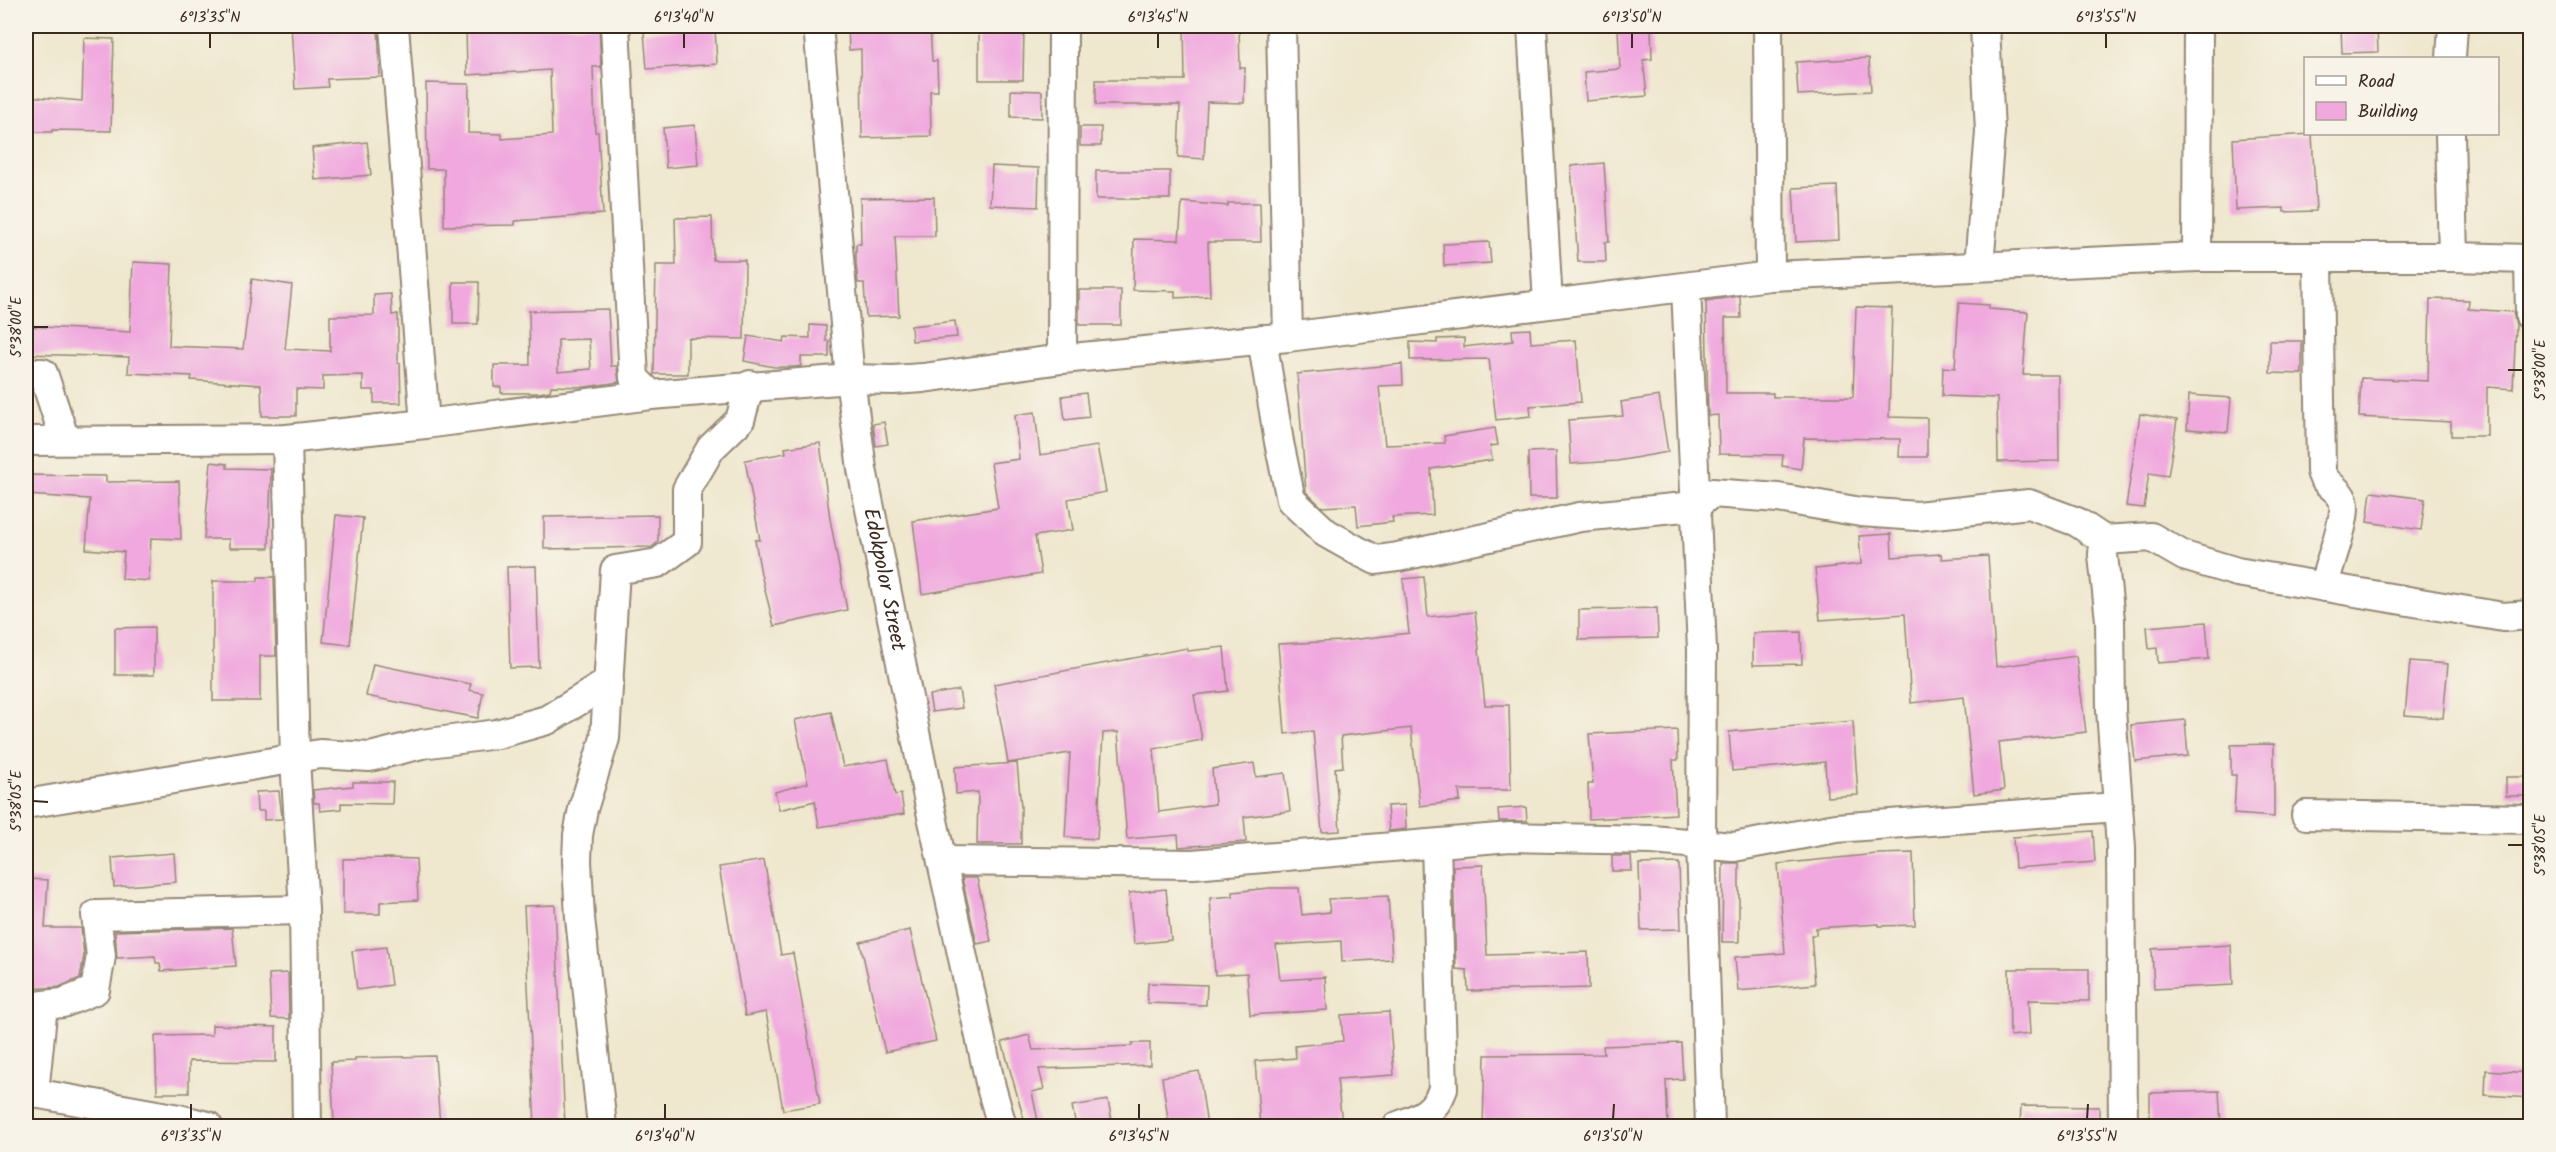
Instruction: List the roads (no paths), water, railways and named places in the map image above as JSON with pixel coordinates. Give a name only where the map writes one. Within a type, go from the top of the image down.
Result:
[{"type":"street","points":[[394,26],[424,424]]},
{"type":"street","points":[[615,26],[634,378],[651,395]]},
{"type":"street","name":"Edokpolor Street","points":[[818,26],[850,379],[862,469],[942,861],[1002,1126]]},
{"type":"street","points":[[1062,359],[1063,26]]},
{"type":"street","points":[[1281,26],[1275,338],[1279,442],[1291,500],[1326,533],[1376,560],[1580,517],[1695,506],[1712,494],[1778,498],[1861,512],[1917,516],[2029,504],[2077,522],[2104,540],[2151,537],[2184,556],[2237,572],[2503,616],[2530,615]]},
{"type":"street","points":[[1532,26],[1548,304]]},
{"type":"street","points":[[1768,26],[1770,276]]},
{"type":"street","points":[[1979,266],[1990,132],[1985,26]]},
{"type":"street","points":[[2197,257],[2198,26]]},
{"type":"street","points":[[2451,57],[2452,26]]},
{"type":"street","points":[[2450,135],[2453,257]]},
{"type":"street","points":[[26,441],[287,439],[750,385],[850,379],[893,380],[1062,359],[1275,338],[1770,276],[2197,257],[2530,259],[2530,316]]},
{"type":"street","points":[[2318,258],[2321,471],[2326,483],[2341,496],[2344,507],[2342,524],[2327,566],[2324,588]]},
{"type":"street","points":[[1686,287],[1701,650],[1701,843],[1710,1126]]},
{"type":"street","points":[[26,373],[43,373],[65,440]]},
{"type":"street","points":[[602,1126],[580,918],[577,861],[578,835],[583,809],[606,738],[615,570],[658,562],[687,542],[687,489],[711,448],[740,420],[750,385]]},
{"type":"street","points":[[287,439],[296,759],[304,910],[307,1126]]},
{"type":"street","points":[[2104,540],[2103,555],[2110,620],[2111,710],[2121,847],[2123,1126]]},
{"type":"street","points":[[26,804],[320,754],[370,757],[422,744],[497,734],[548,720],[609,682]]},
{"type":"street","points":[[942,861],[1193,864],[1510,837],[1701,843],[1734,847],[1836,828],[2117,807]]},
{"type":"street","points":[[2306,815],[2530,819]]},
{"type":"street","points":[[1398,1126],[1425,1116],[1439,1101],[1443,1089],[1436,844]]},
{"type":"street","points":[[208,1126],[30,1093],[43,1005],[63,1003],[95,990],[101,956],[96,915],[304,910]]}]
